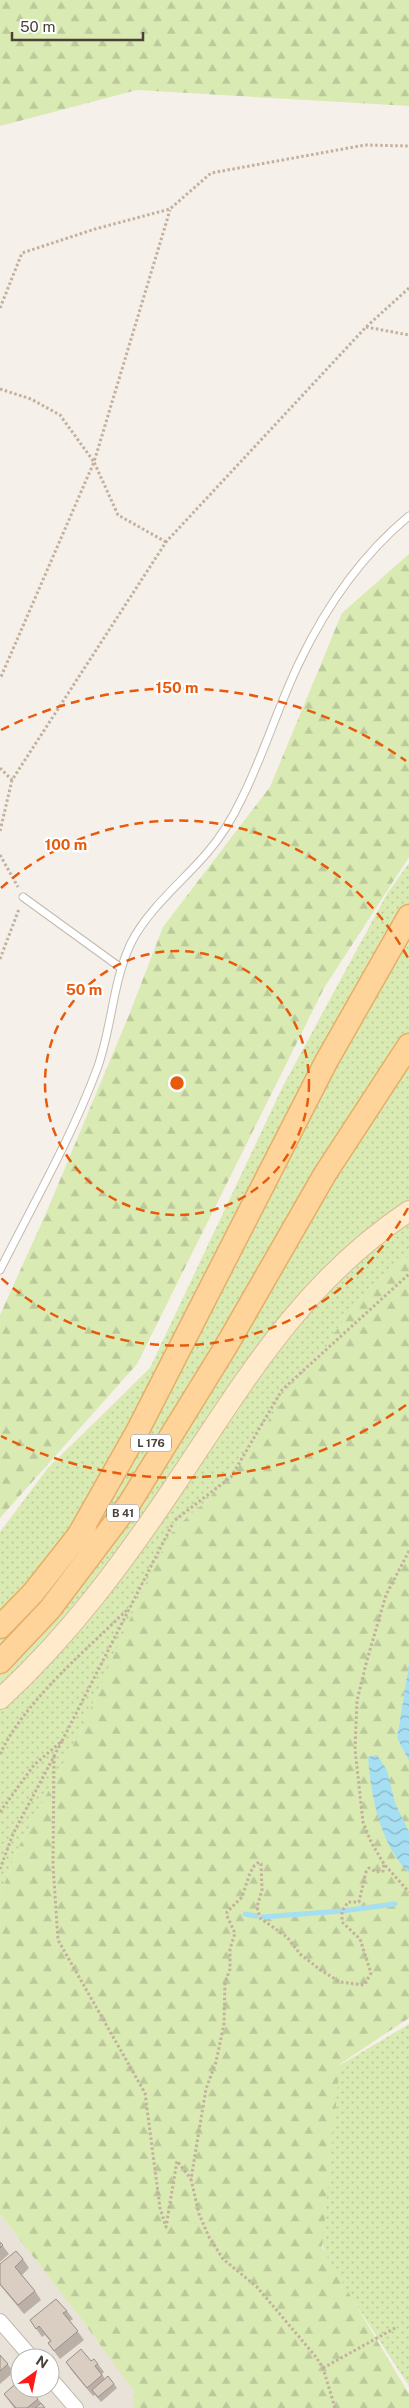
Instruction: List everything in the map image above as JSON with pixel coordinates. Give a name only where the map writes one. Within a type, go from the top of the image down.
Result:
[{"type":"main road","points":[[77,1538],[138,1432],[326,1062],[409,916]]},
{"type":"main road","name":"B 41","points":[[0,1662],[50,1609],[129,1504],[225,1348],[325,1174],[409,1045]]},
{"type":"main road","points":[[1,1700],[62,1636],[116,1570],[173,1488],[244,1379],[302,1304],[344,1261],[409,1211]]},
{"type":"main road","name":"L 176","points":[[0,1627],[33,1593],[225,1348]]},
{"type":"street","points":[[0,2321],[23,2348]]},
{"type":"street","points":[[60,2390],[76,2408]]},
{"type":"lane","points":[[0,1270],[98,1067],[121,968],[132,942],[143,925],[208,851],[226,826],[242,798],[262,754],[300,661],[346,582],[369,554],[409,516]]},
{"type":"lane","points":[[23,897],[121,968]]},
{"type":"path","points":[[0,308],[22,253],[95,228],[170,209],[211,174],[365,145],[409,146]]},
{"type":"path","points":[[0,678],[94,462],[170,209]]},
{"type":"path","points":[[0,831],[12,780],[166,542],[366,326],[409,288]]},
{"type":"path","points":[[366,326],[409,334]]},
{"type":"path","points":[[0,389],[30,399],[60,415],[94,462],[118,515],[166,542]]},
{"type":"path","points":[[0,768],[12,780]]},
{"type":"path","points":[[0,855],[23,897],[0,960]]},
{"type":"path","points":[[0,1868],[13,1834],[174,1521],[231,1477],[282,1390],[409,1274]]},
{"type":"path","points":[[409,1551],[386,1595],[357,1701],[356,1774],[364,1822],[371,1842],[384,1864],[409,1892]]},
{"type":"path","points":[[0,1754],[10,1732],[63,1672],[129,1608]]},
{"type":"path","points":[[0,1812],[34,1765],[62,1741]]},
{"type":"path","points":[[54,1756],[53,1865],[58,1940],[145,2093],[160,2208],[166,2227],[177,2162],[191,2179]]},
{"type":"path","points":[[335,2408],[322,2368],[316,2358],[257,2287],[223,2259],[209,2237],[198,2214],[191,2179],[206,2089],[216,2062],[224,2024],[224,1983],[230,1968],[230,1949],[235,1933],[227,1912],[242,1897],[254,1866],[260,1862],[261,1864],[262,1890],[257,1913],[264,1922],[286,1937],[300,1954],[340,1982],[364,1984],[371,1973],[360,1939],[342,1922],[342,1911],[348,1902],[359,1902],[366,1872],[369,1868],[376,1872],[383,1871],[384,1864]]},
{"type":"path","points":[[322,2368],[395,2328]]},
{"type":"shaded area","points":[[0,2214],[135,2391],[133,2408],[0,2408]]},
{"type":"green space","points":[[0,0],[409,0],[409,106],[137,90],[0,126]]},
{"type":"green space","points":[[409,554],[409,857],[324,988],[137,1364],[0,1518],[0,1315],[47,1211],[129,1015],[163,927],[270,787],[342,613]]},
{"type":"green space","points":[[409,863],[409,1256],[366,1291],[208,1500],[178,1525],[146,1584],[80,1732],[16,1852],[0,1896],[0,1532],[48,1468],[150,1368],[282,1088],[387,894]]},
{"type":"green space","points":[[409,1256],[409,1664],[397,1738],[409,1761],[409,2018],[340,2064],[322,2248],[409,2394],[409,2408],[133,2408],[134,2391],[0,2214],[0,1896],[16,1852],[80,1732],[146,1583],[178,1525],[208,1500],[366,1291]]},
{"type":"green space","points":[[409,2024],[409,2386],[325,2257],[309,2168],[325,2074]]},
{"type":"water","points":[[409,1664],[409,1761],[397,1738]]},
{"type":"water","points":[[377,1755],[387,1770],[395,1803],[409,1832],[409,1873],[391,1848],[379,1819],[368,1757]]},
{"type":"building","points":[[16,2251],[23,2259],[15,2267],[35,2291],[18,2305],[0,2284],[0,2264]]},
{"type":"building","points":[[56,2299],[67,2311],[63,2313],[78,2331],[58,2348],[52,2348],[48,2343],[51,2341],[39,2326],[36,2329],[30,2320]]},
{"type":"building","points":[[81,2349],[91,2361],[94,2359],[98,2364],[95,2366],[102,2375],[87,2388],[66,2362]]},
{"type":"building","points":[[0,2355],[8,2364],[0,2371]]},
{"type":"building","points":[[108,2376],[114,2384],[98,2397],[92,2390]]},
{"type":"building","points":[[10,2389],[10,2398],[38,2399],[27,2408],[16,2408],[4,2394]]},
{"type":"building","points":[[41,2403],[45,2408],[35,2408]]},
{"type":"waterway","points":[[263,1917],[342,1911],[395,1904]]},
{"type":"waterway","points":[[245,1914],[256,1916]]}]
